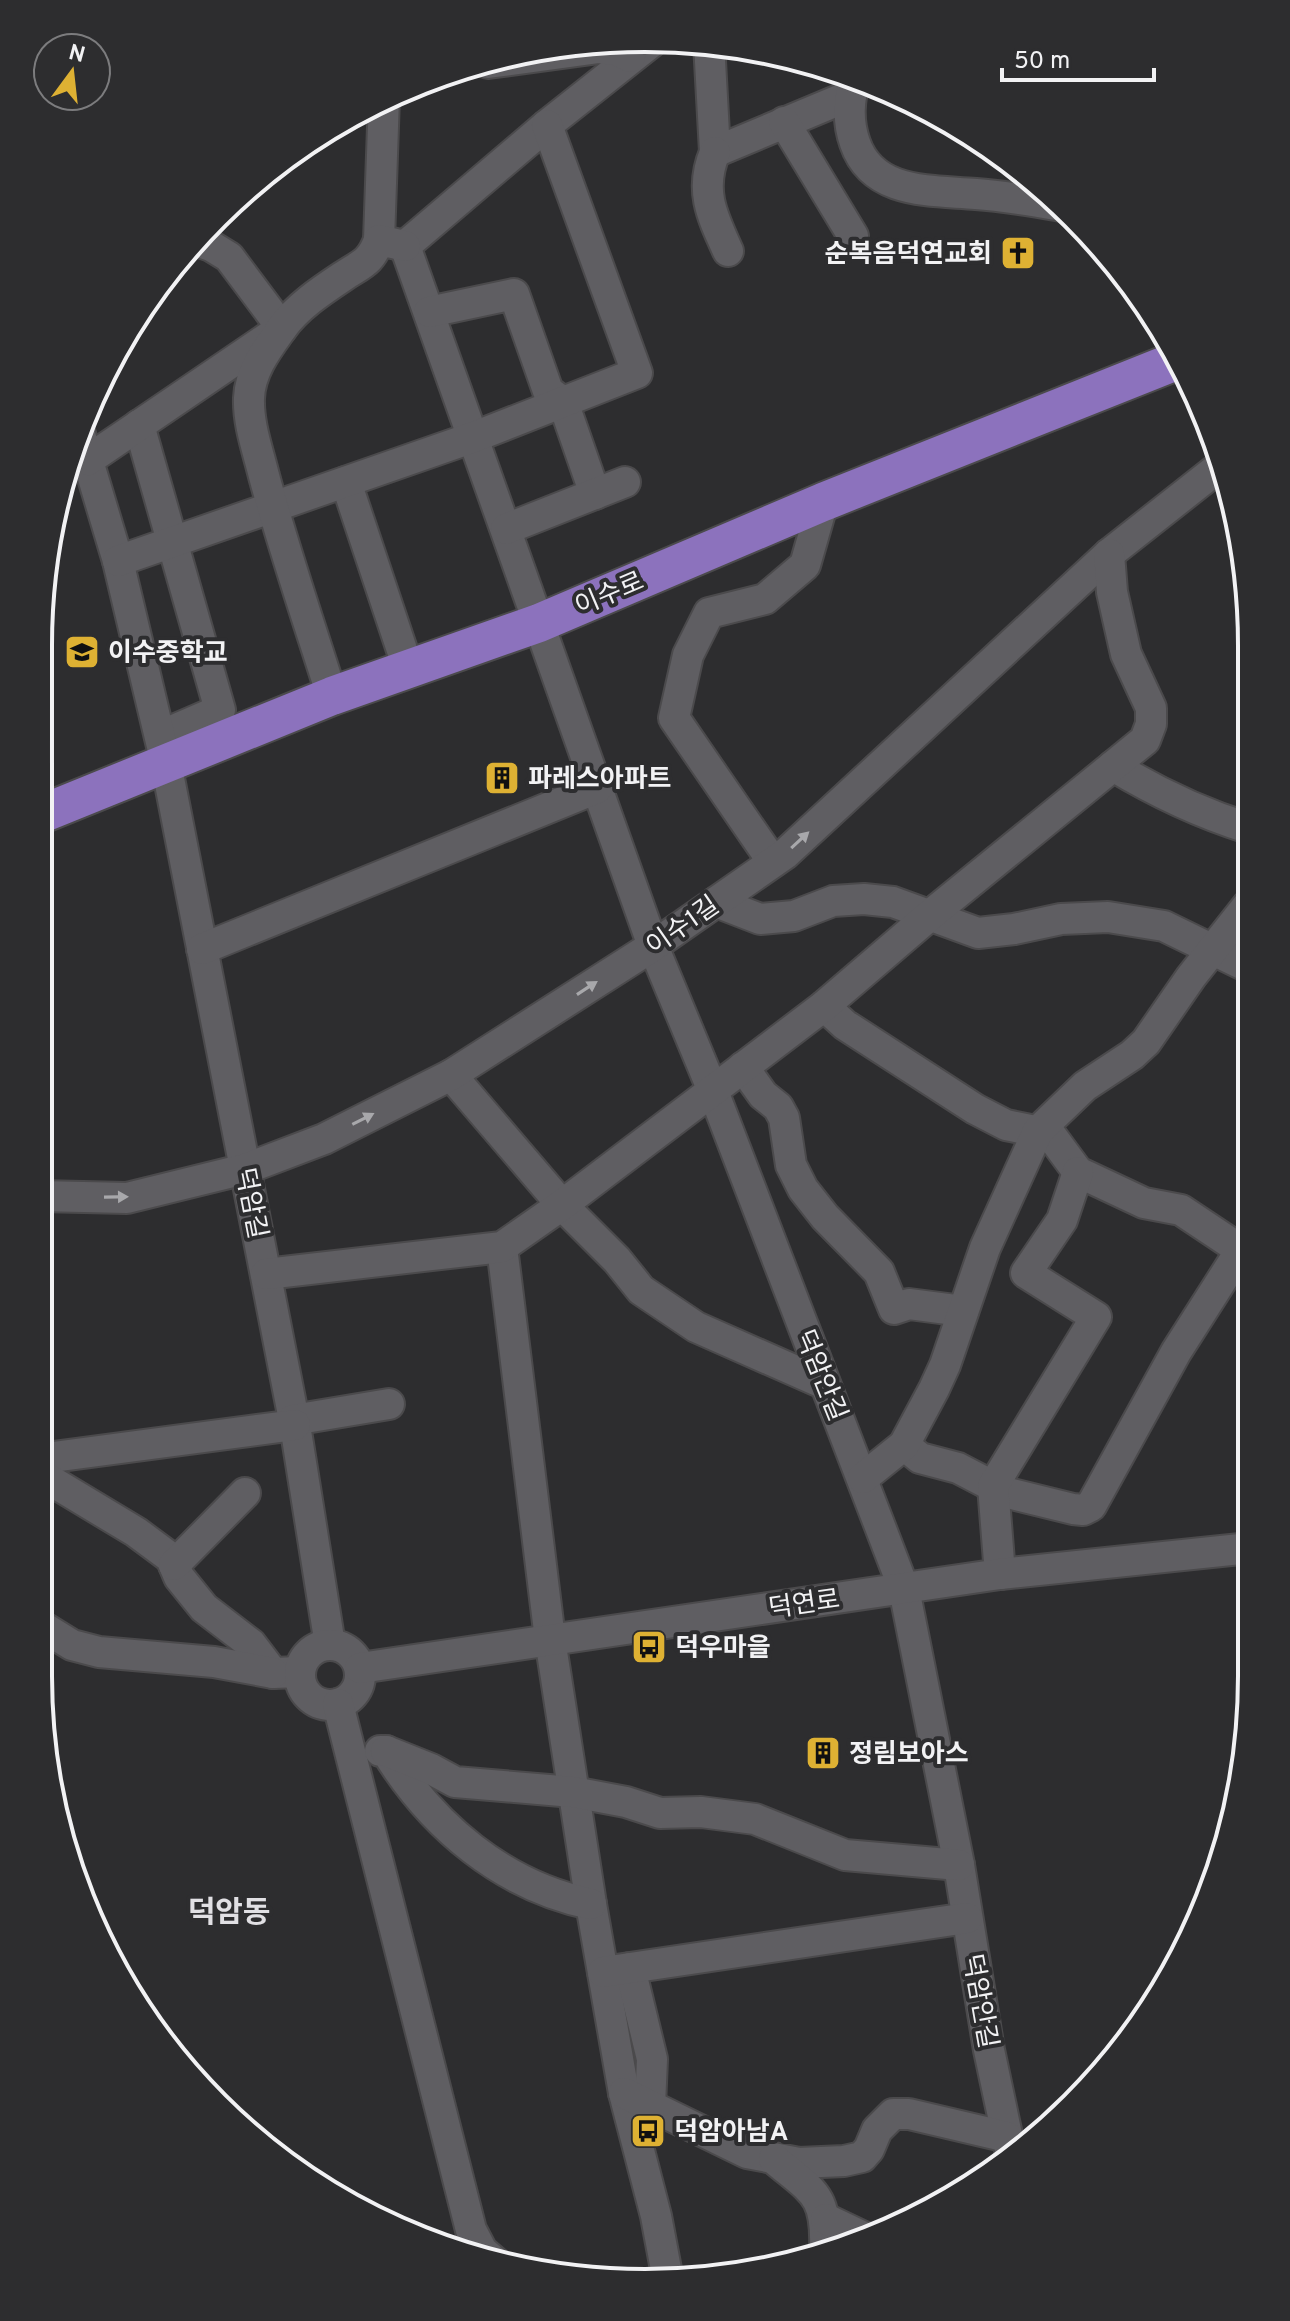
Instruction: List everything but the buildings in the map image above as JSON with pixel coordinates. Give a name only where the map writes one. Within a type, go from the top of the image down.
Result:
[{"type":"main road","name":"이수로","points":[[52,808],[163,749],[332,696],[539,623],[823,502],[1167,365]]},
{"type":"street","points":[[332,696],[273,509],[252,428],[249,399],[251,380],[258,365],[291,316],[343,276],[365,264],[638,52]]},
{"type":"street","points":[[710,56],[715,152],[706,172],[711,216],[728,251]]},
{"type":"street","points":[[715,152],[784,122],[849,88]]},
{"type":"street","points":[[853,89],[848,121],[859,155],[868,169],[882,179],[919,189],[1040,203]]},
{"type":"street","points":[[385,112],[392,243]]},
{"type":"street","points":[[784,122],[853,236]]},
{"type":"street","points":[[118,561],[474,437],[637,373],[547,125]]},
{"type":"street","name":"덕암안길","points":[[392,243],[429,312],[653,946],[713,1091],[904,1589],[959,1865],[1009,2144]]},
{"type":"street","points":[[208,245],[229,257],[282,328]]},
{"type":"street","points":[[429,312],[514,294],[548,391],[563,402],[595,494]]},
{"type":"street","points":[[86,445],[139,425],[282,328]]},
{"type":"street","points":[[139,425],[220,710],[163,749]]},
{"type":"street","name":"덕암길","points":[[82,457],[118,561],[163,749],[294,1423],[330,1645]]},
{"type":"street","name":"이수1길","points":[[52,1196],[127,1198],[245,1169],[324,1139],[451,1075],[653,946],[785,854],[1109,554],[1212,472]]},
{"type":"street","points":[[346,482],[408,668]]},
{"type":"street","points":[[506,529],[625,482]]},
{"type":"street","points":[[773,862],[674,718],[688,655],[709,613],[765,599],[805,565],[823,502]]},
{"type":"street","points":[[266,1274],[502,1247],[824,1006],[1145,740],[1151,724],[1151,708],[1126,654],[1112,592],[1109,554]]},
{"type":"street","points":[[1113,766],[1154,790],[1214,818],[1238,825]]},
{"type":"street","points":[[202,949],[597,788]]},
{"type":"street","points":[[716,902],[760,919],[794,916],[833,901],[864,899],[893,902],[978,933],[1061,919],[1108,917],[1164,926],[1238,962]]},
{"type":"street","points":[[863,1478],[904,1445],[945,1365],[985,1248],[1038,1131],[1085,1086],[1146,1042],[1191,977],[1238,918]]},
{"type":"street","points":[[824,1006],[845,1025],[975,1109],[1006,1125],[1050,1134],[1078,1172],[1144,1203],[1181,1210],[1238,1248]]},
{"type":"street","points":[[743,1067],[784,1118],[791,1165],[803,1189],[825,1217],[879,1272],[894,1309],[909,1304],[963,1311]]},
{"type":"street","points":[[451,1075],[562,1205],[617,1260],[641,1290],[696,1327],[825,1384]]},
{"type":"street","points":[[1000,1574],[993,1486],[1096,1317],[1026,1273],[1062,1220],[1078,1172]]},
{"type":"street","points":[[502,1247],[550,1639],[591,1904],[652,2059],[637,2100],[666,2268]]},
{"type":"street","points":[[904,1445],[920,1458],[958,1468],[1004,1492],[1073,1509],[1083,1510],[1091,1506],[1176,1352],[1238,1255]]},
{"type":"street","points":[[52,1457],[294,1423],[389,1404]]},
{"type":"street","points":[[52,1481],[136,1532],[171,1558],[179,1577],[204,1608],[287,1672],[307,1695],[323,1705],[338,1704],[351,1697],[357,1689],[360,1668],[349,1651],[330,1645],[312,1651],[287,1672],[99,1652],[72,1645],[52,1633]]},
{"type":"street","points":[[174,1565],[245,1493]]},
{"type":"street","name":"덕연로","points":[[360,1668],[1000,1574],[1238,1549]]},
{"type":"street","points":[[338,1704],[471,2230],[479,2245]]},
{"type":"street","points":[[348,1749],[386,1751],[455,1782],[573,1792],[626,1802],[660,1813],[701,1812],[755,1819],[845,1855],[959,1865]]},
{"type":"street","points":[[386,1751],[410,1789],[435,1818],[478,1855],[568,1900],[591,1904]]},
{"type":"street","points":[[617,1970],[967,1918]]},
{"type":"street","points":[[637,2100],[747,2153],[799,2163],[862,2157],[877,2130],[893,2114],[909,2114],[1007,2145]]},
{"type":"street","points":[[772,2158],[819,2199],[826,2234]]},
{"type":"place","name":"순복음덕연교회","points":[[1018,253]]},
{"type":"place","name":"이수중학교","points":[[82,652]]},
{"type":"place","name":"파레스아파트","points":[[502,778]]},
{"type":"place","name":"덕우마을","points":[[649,1647]]},
{"type":"place","name":"정림보아스","points":[[823,1753]]},
{"type":"place","name":"덕암아남A","points":[[648,2131]]},
{"type":"district","name":"덕암동","points":[[229,1912]]}]
